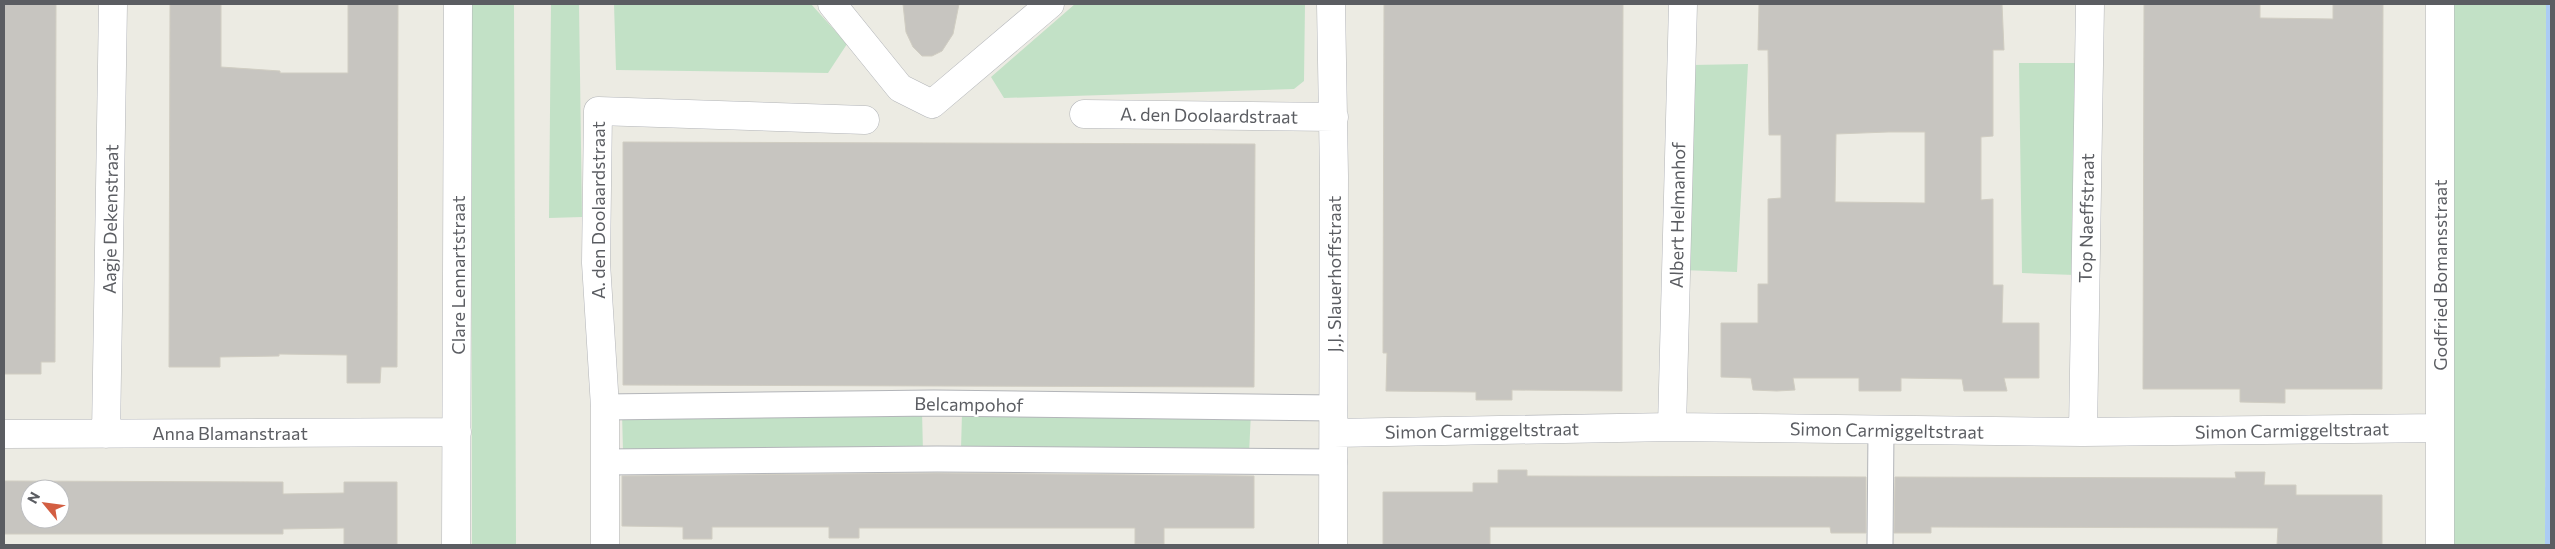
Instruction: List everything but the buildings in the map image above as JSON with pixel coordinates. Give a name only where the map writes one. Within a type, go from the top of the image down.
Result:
[{"type":"street","name":"Aagje Dekenstraat","points":[[106,434],[113,4]]},
{"type":"street","name":"Clare Lennartstraat","points":[[456,545],[458,4]]},
{"type":"street","points":[[832,4],[900,88],[932,104],[1050,4]]},
{"type":"street","name":"J.J. Slauerhoffstraat","points":[[1331,4],[1334,117],[1334,545]]},
{"type":"street","name":"Albert Helmanhof","points":[[1672,426],[1683,4]]},
{"type":"street","name":"Top Naeffstraat","points":[[2082,432],[2090,4]]},
{"type":"street","name":"Godfried Bomansstraat","points":[[2440,4],[2440,545]]},
{"type":"street","name":"A. den Doolaardstraat","points":[[605,545],[605,407],[596,263],[598,111],[865,120]]},
{"type":"street","name":"A. den Doolaardstraat","points":[[1084,114],[1334,117]]},
{"type":"street","name":"Belcampohof","points":[[605,407],[934,403],[1334,420]]},
{"type":"street","name":"Simon Carmiggeltstraat","points":[[1334,420],[2082,432],[2440,428]]},
{"type":"street","points":[[1880,545],[1881,430]]},
{"type":"street","name":"Anna Blamanstraat","points":[[4,434],[457,432]]},
{"type":"street","points":[[605,462],[937,459],[1334,462]]},
{"type":"green space","points":[[471,4],[514,4],[516,545],[472,545]]},
{"type":"green space","points":[[551,4],[579,4],[582,217],[549,218]]},
{"type":"green space","points":[[614,4],[811,4],[847,44],[828,73],[616,70]]},
{"type":"green space","points":[[1075,4],[1305,4],[1304,81],[1294,89],[1004,98],[991,77]]},
{"type":"green space","points":[[2453,4],[2546,4],[2545,545],[2454,545]]},
{"type":"green space","points":[[2019,63],[2078,63],[2075,275],[2022,273]]},
{"type":"green space","points":[[1748,64],[1737,272],[1682,270],[1692,65]]},
{"type":"green space","points":[[922,410],[923,453],[623,452],[622,412]]},
{"type":"green space","points":[[1251,412],[1249,454],[961,449],[962,413]]},
{"type":"water","points":[[2546,4],[2551,4],[2551,545],[2545,545]]}]
